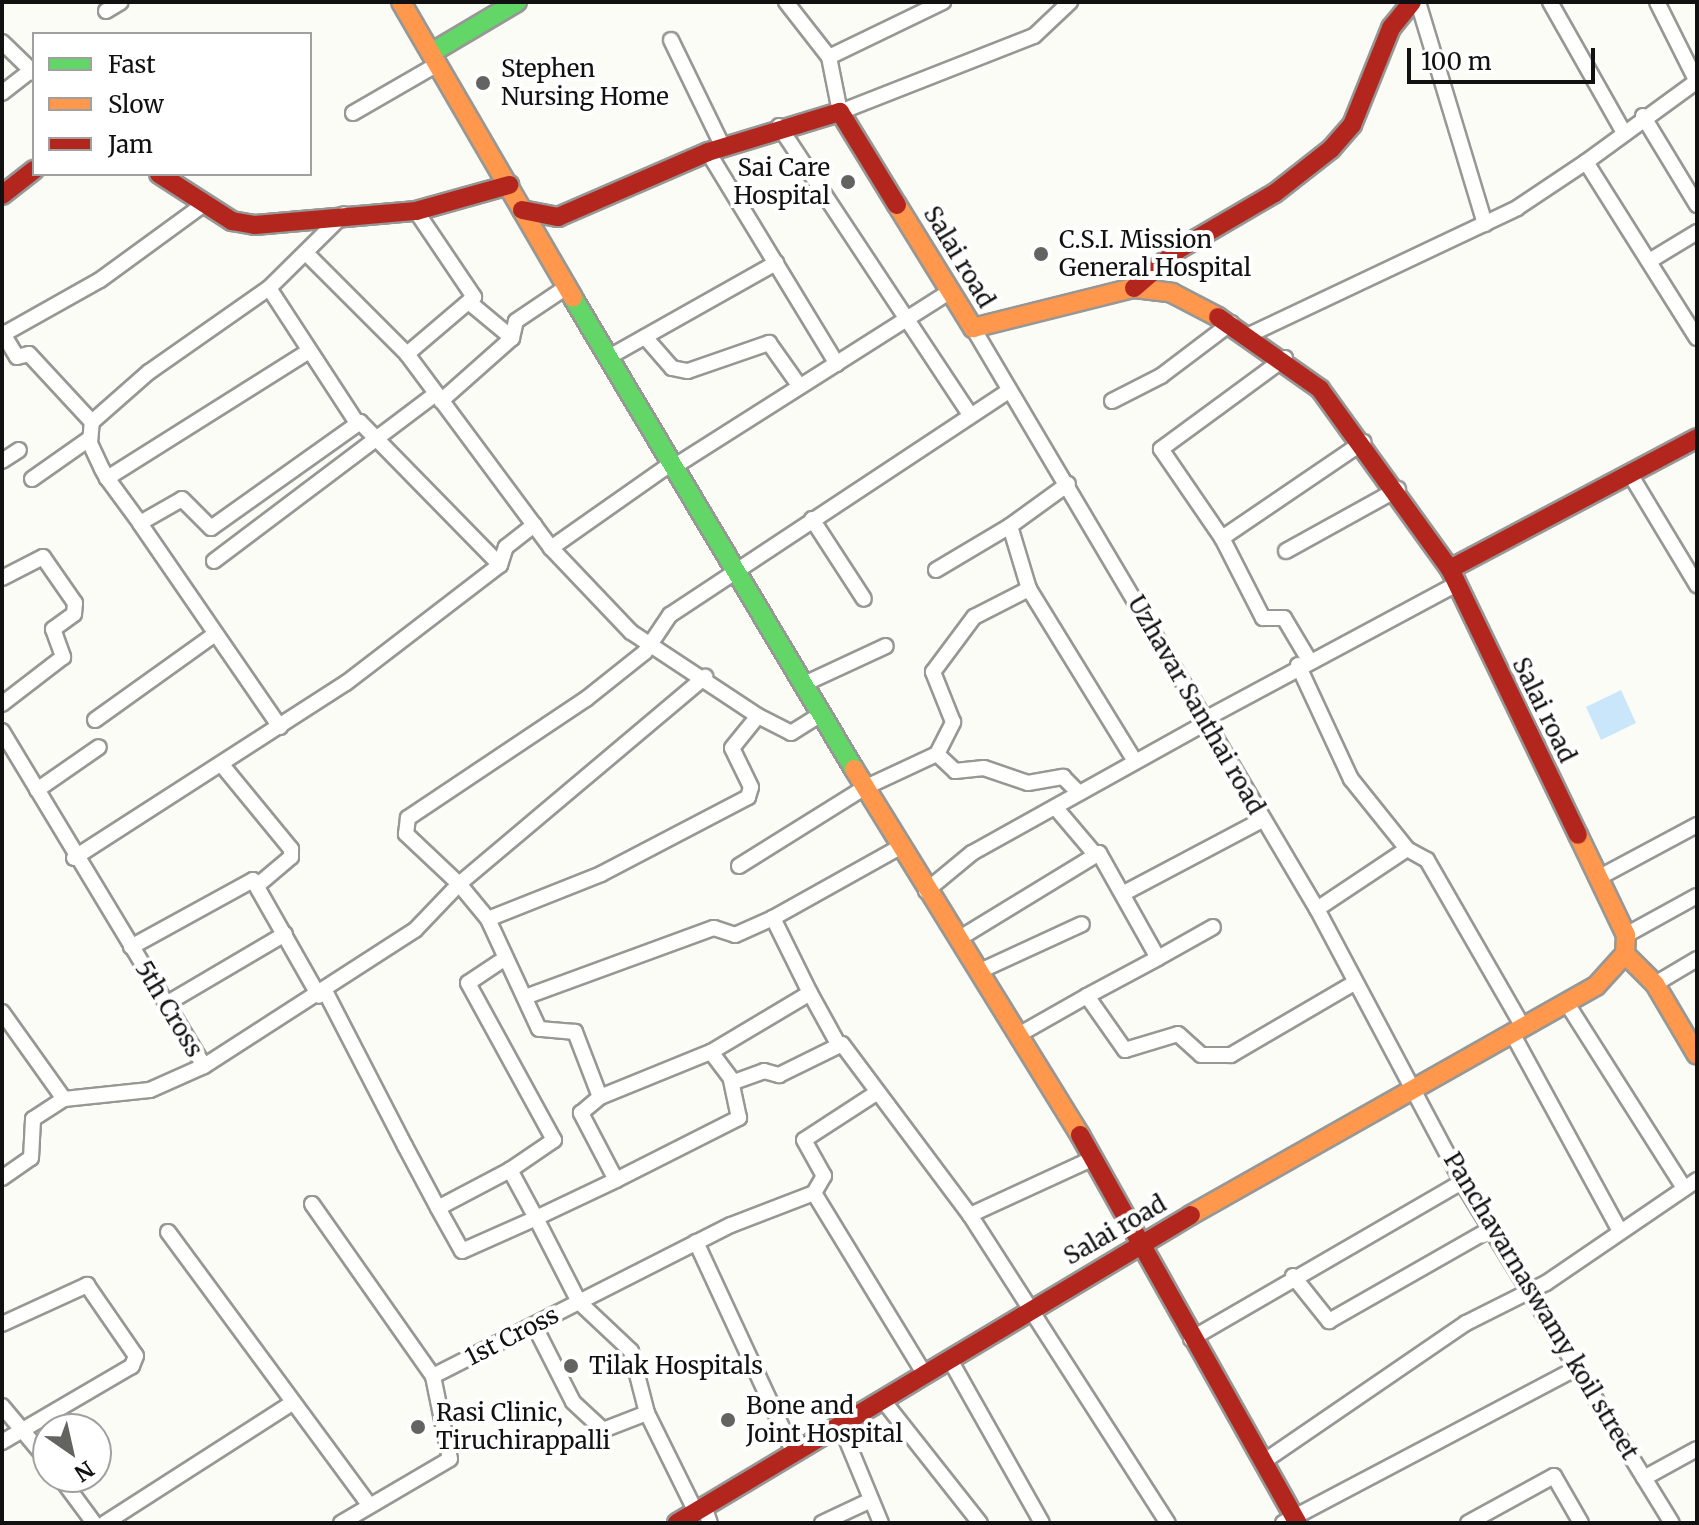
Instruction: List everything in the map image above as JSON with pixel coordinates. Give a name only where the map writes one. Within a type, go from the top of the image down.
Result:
[{"type":"main road","points":[[401,2],[673,464],[733,572],[804,684],[926,891],[960,938],[1094,1158],[1137,1245],[1263,1462],[1292,1521]]},
{"type":"main road","points":[[434,58],[517,2]]},
{"type":"main road","points":[[1134,288],[1179,249],[1284,187],[1331,149],[1352,125],[1391,28],[1408,3]]},
{"type":"main road","points":[[522,210],[558,217],[779,126],[840,112]]},
{"type":"main road","name":"Salai road","points":[[677,1523],[703,1514],[793,1451],[1029,1307],[1606,979],[1625,954],[1626,935],[1453,576],[1398,489],[1363,442],[1285,358],[1251,334],[1172,293],[1134,288],[973,328],[840,112]]},
{"type":"main road","points":[[2,195],[32,172]]},
{"type":"main road","points":[[162,176],[203,205],[255,225],[344,214],[416,211],[509,185]]},
{"type":"main road","points":[[1453,576],[1697,438]]},
{"type":"main road","points":[[1625,954],[1655,984],[1697,1055]]},
{"type":"street","points":[[106,11],[121,2]]},
{"type":"street","points":[[786,2],[829,57],[840,112],[1034,36],[1070,2]]},
{"type":"street","points":[[1550,2],[1623,131]]},
{"type":"street","points":[[1251,334],[1485,224],[1586,162],[1643,116],[1697,81],[1657,2]]},
{"type":"street","points":[[1408,3],[1485,224]]},
{"type":"street","points":[[829,57],[935,4]]},
{"type":"street","points":[[671,40],[715,150],[776,263],[837,364]]},
{"type":"street","points":[[2,42],[32,72],[2,93]]},
{"type":"street","points":[[353,113],[434,58]]},
{"type":"street","points":[[1643,116],[1697,205]]},
{"type":"street","points":[[779,126],[911,317],[969,413]]},
{"type":"street","points":[[1586,162],[1691,316],[1697,338]]},
{"type":"street","points":[[92,422],[29,354],[17,357],[2,334],[100,280],[203,205]]},
{"type":"street","points":[[407,354],[414,341],[470,303],[473,294],[416,211]]},
{"type":"street","points":[[280,727],[107,478],[89,439],[92,422],[149,372],[269,288],[344,214]]},
{"type":"street","points":[[1651,260],[1697,232]]},
{"type":"street","points":[[306,253],[407,354],[551,548],[631,632],[705,677],[758,716],[791,733],[821,714]]},
{"type":"street","points":[[609,357],[776,263]]},
{"type":"street","points":[[214,561],[379,436],[438,398],[512,338],[516,321],[568,286]]},
{"type":"street","points":[[269,288],[357,423],[379,436],[500,565]]},
{"type":"street","points":[[551,548],[673,464],[951,291]]},
{"type":"street","points":[[470,303],[512,338]]},
{"type":"street","points":[[1112,401],[1161,376],[1231,323]]},
{"type":"street","name":"Uzhavar Santhai road","points":[[973,328],[1317,909],[1354,983],[1415,1086]]},
{"type":"street","points":[[645,337],[672,368],[688,371],[769,343],[798,384]]},
{"type":"street","points":[[107,478],[309,351]]},
{"type":"street","points":[[1285,358],[1161,446],[1222,538],[1263,618],[1283,617],[1351,779],[1407,849],[1427,860],[1619,1229]]},
{"type":"street","points":[[600,1097],[573,1029],[543,1032],[504,959],[488,919],[459,884],[406,834],[408,818],[586,699],[650,642],[658,624],[969,413],[1009,391]]},
{"type":"street","points":[[140,523],[182,499],[211,528],[357,423]]},
{"type":"street","points":[[32,479],[89,439]]},
{"type":"street","points":[[1222,538],[1363,442]]},
{"type":"street","points":[[2,461],[19,450]]},
{"type":"street","points":[[1630,474],[1697,585]]},
{"type":"street","points":[[936,570],[1010,526],[1068,484]]},
{"type":"street","points":[[1286,551],[1398,489]]},
{"type":"street","points":[[812,519],[864,599]]},
{"type":"street","points":[[74,858],[280,727],[500,565],[506,547],[534,525]]},
{"type":"street","points":[[1010,526],[1029,589],[1134,760]]},
{"type":"street","points":[[2,578],[43,557],[75,603],[74,614],[53,629],[63,657],[2,704]]},
{"type":"street","points":[[926,891],[951,867],[1453,576]]},
{"type":"street","points":[[739,866],[864,788],[937,754],[953,722],[933,672],[974,617],[1029,589]]},
{"type":"street","points":[[95,720],[215,634]]},
{"type":"street","points":[[804,684],[886,646]]},
{"type":"street","points":[[204,1066],[322,994],[444,907],[459,884],[705,677]]},
{"type":"street","points":[[488,919],[601,874],[748,797],[751,787],[732,748],[758,716]]},
{"type":"street","name":"5th Cross","points":[[3,735],[74,858],[204,1066],[150,1090],[64,1099]]},
{"type":"street","points":[[37,790],[99,747]]},
{"type":"street","points":[[937,754],[955,771],[984,768],[1028,783],[1063,777],[1078,792]]},
{"type":"street","points":[[222,765],[291,849],[291,857],[259,884]]},
{"type":"street","points":[[1055,807],[1126,892],[1158,958]]},
{"type":"street","points":[[1126,892],[1262,820]]},
{"type":"street","points":[[1598,878],[1697,825]]},
{"type":"street","points":[[525,997],[714,928],[735,935],[773,918],[900,847]]},
{"type":"street","points":[[1317,909],[1407,849]]},
{"type":"street","points":[[960,938],[1094,853]]},
{"type":"street","points":[[131,947],[253,880],[259,884],[438,1208],[466,1252],[739,1118],[731,1080],[711,1052]]},
{"type":"street","points":[[1626,935],[1697,896]]},
{"type":"street","points":[[773,918],[838,1044],[970,1215],[1168,1523]]},
{"type":"street","points":[[980,971],[1082,924]]},
{"type":"street","points":[[1020,1034],[1213,927]]},
{"type":"street","points":[[166,1004],[285,934]]},
{"type":"street","points":[[438,1208],[510,1170],[554,1140],[468,983],[504,959]]},
{"type":"street","points":[[1655,984],[1697,959]]},
{"type":"street","points":[[1087,996],[1125,1050],[1178,1034],[1216,1057],[1244,1048],[1354,983]]},
{"type":"street","points":[[616,1180],[581,1113],[600,1097],[711,1052],[810,993]]},
{"type":"street","points":[[1263,1462],[1690,1184],[1566,1002]]},
{"type":"street","points":[[2,1012],[64,1099],[33,1119],[31,1158],[2,1178]]},
{"type":"street","points":[[731,1080],[779,1075],[838,1044]]},
{"type":"street","name":"Panchavarnaswamy koil street","points":[[1415,1086],[1462,1182],[1531,1288],[1672,1523]]},
{"type":"street","points":[[703,1514],[647,1413],[631,1351],[579,1302],[696,1242],[814,1193],[824,1176],[804,1140],[876,1093]]},
{"type":"street","points":[[970,1215],[1094,1158]]},
{"type":"street","name":"1st Cross","points":[[433,1376],[579,1302],[510,1170]]},
{"type":"street","points":[[1191,1339],[1293,1276],[1462,1182]]},
{"type":"street","points":[[814,1193],[924,1373]]},
{"type":"street","points":[[312,1204],[433,1376],[450,1459],[341,1523]]},
{"type":"street","points":[[1293,1276],[1329,1321],[1490,1229]]},
{"type":"street","points":[[168,1232],[370,1506]]},
{"type":"street","points":[[696,1242],[793,1451]]},
{"type":"street","points":[[2,1324],[77,1283],[87,1285],[136,1356],[2,1442]]},
{"type":"street","points":[[534,1325],[573,1402],[603,1430],[647,1413]]},
{"type":"street","points":[[949,1358],[1042,1523]]},
{"type":"street","points":[[1292,1521],[1577,1368]]},
{"type":"street","points":[[882,1399],[980,1523]]},
{"type":"street","points":[[105,1523],[292,1403]]},
{"type":"street","points":[[2,1406],[32,1439]]},
{"type":"street","points":[[840,1424],[881,1523]]},
{"type":"street","points":[[1644,1478],[1697,1449]]},
{"type":"street","points":[[1468,1523],[1554,1476],[1581,1523]]},
{"type":"street","points":[[72,1493],[94,1523]]},
{"type":"street","points":[[822,1523],[871,1500]]},
{"type":"water","points":[[1621,690],[1636,723],[1601,740],[1586,707]]},
{"type":"traffic: fast","points":[[431,53],[517,2]]},
{"type":"traffic: fast","points":[[573,298],[854,769]]},
{"type":"traffic: slow","points":[[401,2],[573,298]]},
{"type":"traffic: slow","points":[[897,205],[973,328],[1134,288],[1172,293],[1218,317]]},
{"type":"traffic: slow","points":[[854,769],[1080,1135]]},
{"type":"traffic: slow","points":[[1191,1215],[1596,986],[1625,954],[1626,935],[1578,835]]},
{"type":"traffic: slow","points":[[1625,954],[1655,984],[1697,1055]]},
{"type":"traffic: jam","points":[[1134,288],[1179,249],[1275,193],[1331,149],[1352,125],[1391,28],[1412,2]]},
{"type":"traffic: jam","points":[[522,210],[558,217],[708,152],[840,112],[897,205]]},
{"type":"traffic: jam","points":[[2,195],[32,172]]},
{"type":"traffic: jam","points":[[162,176],[232,221],[255,225],[416,211],[509,185]]},
{"type":"traffic: jam","points":[[1218,317],[1320,389],[1450,569],[1578,835]]},
{"type":"traffic: jam","points":[[1450,569],[1697,438]]},
{"type":"traffic: jam","points":[[1080,1135],[1298,1523]]},
{"type":"traffic: jam","points":[[677,1523],[1191,1215]]},
{"type":"place","name":"Stephen Nursing Home","points":[[483,83]]},
{"type":"place","name":"Sai Care Hospital","points":[[848,182]]},
{"type":"place","name":"C.S.I. Mission General Hospital","points":[[1041,254]]},
{"type":"place","name":"Tilak Hospitals","points":[[571,1366]]},
{"type":"place","name":"Bone and Joint Hospital","points":[[728,1420]]},
{"type":"place","name":"Rasi Clinic, Tiruchirappalli","points":[[418,1427]]}]
